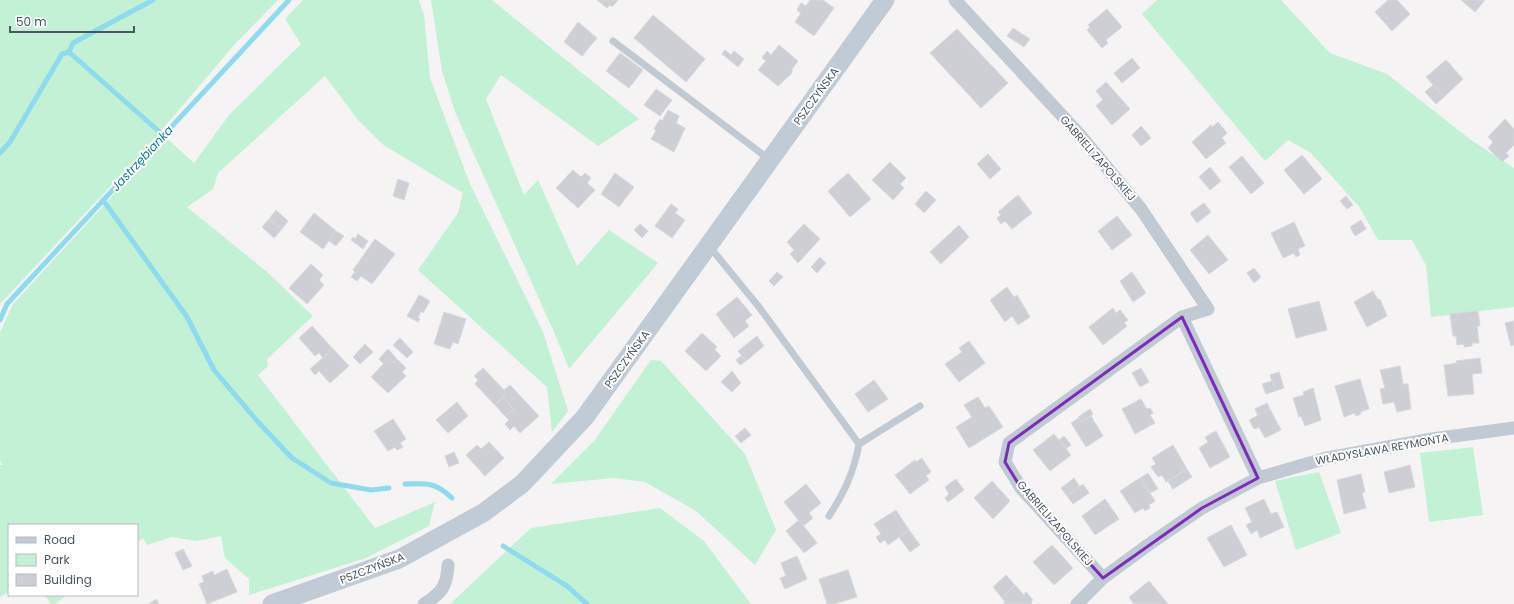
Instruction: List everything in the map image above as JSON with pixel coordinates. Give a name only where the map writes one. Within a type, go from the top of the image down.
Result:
[{"type":"street","name":"PSZCZYŃSKA","points":[[272,604],[296,600],[399,559],[483,513],[522,484],[585,417],[885,0]]},
{"type":"street","name":"GABRIELI ZAPOLSKIEJ","points":[[955,0],[1080,135],[1141,209],[1208,309],[1182,317],[1009,443],[1005,462],[1021,488],[1103,578]]},
{"type":"street","points":[[1182,317],[1258,478]]},
{"type":"street","name":"WŁADYSŁAWA REYMONTA","points":[[1077,604],[1103,578],[1202,508],[1258,478],[1326,458],[1432,439],[1514,428]]},
{"type":"street","points":[[424,604],[438,595],[447,580],[448,565]]},
{"type":"lane","points":[[613,41],[770,160]]},
{"type":"lane","points":[[708,246],[759,307],[859,444],[855,465],[843,494],[829,516]]},
{"type":"lane","points":[[859,444],[920,406]]},
{"type":"highlighted area","points":[[1182,317],[1258,478],[1202,508],[1103,578],[1021,488],[1005,462],[1009,443]]},
{"type":"green space","points":[[0,0],[278,0],[235,44],[160,132],[194,163],[229,115],[301,44],[285,19],[303,0],[419,0],[424,15],[430,78],[470,184],[543,332],[568,411],[552,432],[547,387],[418,270],[458,213],[463,193],[382,144],[358,120],[325,76],[218,173],[213,189],[187,207],[266,271],[313,316],[267,359],[268,366],[258,375],[375,528],[435,502],[429,526],[366,558],[249,595],[249,579],[225,558],[221,536],[196,541],[172,537],[147,545],[143,538],[138,541],[138,524],[8,524],[8,593],[0,597],[0,465],[3,465],[0,461],[0,332],[13,304],[138,168],[135,166],[152,142],[0,304]]},
{"type":"green space","points":[[431,0],[492,0],[639,119],[598,146],[501,75],[486,99],[524,195],[538,180],[577,266],[609,230],[658,263],[569,369],[554,332],[455,112],[442,71]]},
{"type":"green space","points":[[1157,0],[1281,0],[1330,53],[1387,74],[1471,140],[1514,168],[1514,307],[1431,317],[1426,265],[1412,240],[1378,240],[1360,208],[1311,153],[1288,140],[1265,161],[1142,14]]},
{"type":"green space","points":[[651,360],[661,361],[745,454],[776,530],[755,565],[696,511],[645,482],[614,478],[551,484],[594,441]]},
{"type":"green space","points":[[1473,447],[1483,515],[1429,522],[1420,453]]},
{"type":"green space","points":[[1319,472],[1341,533],[1296,550],[1275,481]]},
{"type":"green space","points":[[660,508],[704,541],[751,604],[450,604],[531,528]]},
{"type":"green space","points":[[46,596],[66,596],[55,604],[51,604]]},
{"type":"building","points":[[597,0],[618,0],[612,7],[610,5],[607,8]]},
{"type":"building","points":[[810,0],[823,0],[834,8],[814,36],[795,22],[801,13],[797,10],[801,3],[806,6]]},
{"type":"building","points":[[1388,0],[1397,0],[1410,14],[1392,31],[1375,12]]},
{"type":"building","points":[[1461,0],[1485,0],[1475,12]]},
{"type":"building","points":[[1107,9],[1122,27],[1106,40],[1108,43],[1102,48],[1087,30],[1090,27],[1088,25]]},
{"type":"building","points":[[653,15],[705,59],[686,82],[634,38]]},
{"type":"building","points":[[578,22],[597,38],[582,56],[564,42]]},
{"type":"building","points":[[1013,28],[1030,39],[1024,47],[1007,36]]},
{"type":"building","points":[[957,29],[1008,83],[981,108],[930,53]]},
{"type":"building","points":[[779,45],[798,61],[792,69],[792,73],[778,86],[758,70],[766,61],[762,58],[767,51],[771,55]]},
{"type":"building","points":[[725,50],[731,55],[734,51],[744,59],[738,67],[722,54]]},
{"type":"building","points":[[620,53],[643,70],[629,88],[606,71]]},
{"type":"building","points":[[1132,58],[1140,68],[1122,83],[1114,73]]},
{"type":"building","points":[[1446,60],[1463,79],[1444,97],[1426,77]]},
{"type":"building","points":[[1106,82],[1130,109],[1112,125],[1096,106],[1103,100],[1096,91]]},
{"type":"building","points":[[1433,85],[1444,97],[1436,104],[1425,92]]},
{"type":"building","points":[[656,89],[672,100],[660,116],[644,105]]},
{"type":"building","points":[[668,110],[679,116],[676,123],[685,128],[674,152],[651,139],[656,131],[654,129],[660,119],[662,121]]},
{"type":"building","points":[[1505,119],[1514,129],[1514,145],[1506,153],[1509,156],[1502,162],[1488,148],[1493,142],[1488,137]]},
{"type":"building","points":[[1218,122],[1227,133],[1222,138],[1226,143],[1206,159],[1192,142],[1211,125],[1212,127]]},
{"type":"building","points":[[1141,126],[1151,138],[1141,146],[1132,135]]},
{"type":"building","points":[[988,154],[1001,169],[990,179],[977,164]]},
{"type":"building","points":[[1302,155],[1322,179],[1304,194],[1284,170]]},
{"type":"building","points":[[1242,156],[1264,183],[1251,194],[1229,167]]},
{"type":"building","points":[[890,162],[906,178],[900,184],[904,188],[893,200],[872,180]]},
{"type":"building","points":[[1210,167],[1221,181],[1210,190],[1199,177]]},
{"type":"building","points":[[573,170],[581,177],[585,173],[591,178],[587,183],[595,190],[578,208],[556,188]]},
{"type":"building","points":[[615,173],[634,187],[619,207],[601,194]]},
{"type":"building","points":[[848,173],[871,199],[850,217],[828,191]]},
{"type":"building","points":[[398,179],[409,183],[404,200],[393,196]]},
{"type":"building","points":[[926,191],[936,200],[924,213],[915,204]]},
{"type":"building","points":[[1018,195],[1032,213],[1012,229],[1005,221],[1001,224],[997,218],[1001,215],[998,212]]},
{"type":"building","points":[[1346,196],[1353,205],[1347,209],[1340,201]]},
{"type":"building","points":[[1204,203],[1211,212],[1197,223],[1190,213]]},
{"type":"building","points":[[671,204],[678,209],[675,213],[685,220],[672,238],[655,226]]},
{"type":"building","points":[[276,210],[288,221],[282,229],[269,219]]},
{"type":"building","points":[[314,213],[336,231],[323,249],[300,232]]},
{"type":"building","points":[[1117,216],[1132,235],[1112,250],[1098,231]]},
{"type":"building","points":[[269,219],[282,229],[274,238],[262,227]]},
{"type":"building","points":[[1361,220],[1366,229],[1355,236],[1350,227]]},
{"type":"building","points":[[1294,222],[1305,246],[1298,249],[1300,255],[1296,257],[1294,253],[1283,258],[1271,233]]},
{"type":"building","points":[[640,224],[648,231],[642,238],[634,230]]},
{"type":"building","points":[[804,224],[820,239],[798,263],[790,254],[794,250],[787,242]]},
{"type":"building","points":[[959,225],[969,237],[941,264],[930,252]]},
{"type":"building","points":[[336,231],[344,236],[336,246],[329,241]]},
{"type":"building","points":[[358,234],[368,241],[363,249],[351,240],[353,237],[355,239]]},
{"type":"building","points":[[1208,235],[1228,260],[1209,274],[1190,250]]},
{"type":"building","points":[[375,239],[395,254],[372,284],[361,276],[357,281],[351,277],[355,272],[353,270]]},
{"type":"building","points":[[820,257],[826,263],[817,273],[811,267]]},
{"type":"building","points":[[311,264],[323,275],[319,280],[324,285],[307,304],[289,288]]},
{"type":"building","points":[[1254,268],[1261,277],[1254,283],[1247,273]]},
{"type":"building","points":[[777,272],[783,277],[774,286],[769,281]]},
{"type":"building","points":[[1132,272],[1146,293],[1133,302],[1120,281]]},
{"type":"building","points":[[1007,287],[1014,297],[1017,295],[1030,317],[1018,325],[1012,316],[1005,322],[990,300]]},
{"type":"building","points":[[1373,291],[1378,300],[1380,299],[1387,316],[1367,327],[1354,302]]},
{"type":"building","points":[[419,295],[430,301],[423,313],[421,311],[418,322],[407,316]]},
{"type":"building","points":[[737,297],[752,315],[745,321],[749,326],[734,338],[716,314]]},
{"type":"building","points":[[1319,301],[1327,330],[1296,338],[1288,309]]},
{"type":"building","points":[[1113,308],[1116,313],[1120,310],[1128,320],[1124,323],[1127,326],[1103,345],[1089,327]]},
{"type":"building","points":[[1478,311],[1480,326],[1477,326],[1479,343],[1472,343],[1472,346],[1464,347],[1464,344],[1457,345],[1456,336],[1453,336],[1450,314]]},
{"type":"building","points":[[444,312],[466,319],[458,344],[453,342],[450,349],[434,344]]},
{"type":"building","points":[[1514,321],[1514,345],[1511,346],[1505,323]]},
{"type":"building","points":[[312,326],[333,349],[323,358],[319,353],[315,356],[299,338]]},
{"type":"building","points":[[702,333],[717,347],[715,350],[721,356],[706,371],[685,351]]},
{"type":"building","points":[[757,336],[764,346],[746,361],[738,351]]},
{"type":"building","points":[[400,338],[413,352],[407,358],[393,345]]},
{"type":"building","points":[[969,341],[985,363],[959,382],[945,364],[962,352],[959,348]]},
{"type":"building","points":[[365,344],[373,352],[360,364],[353,357]]},
{"type":"building","points":[[333,349],[349,366],[330,383],[319,371],[315,375],[310,369]]},
{"type":"building","points":[[388,349],[397,359],[394,363],[389,358],[384,364],[379,359]]},
{"type":"building","points":[[741,356],[746,361],[740,365],[736,360]]},
{"type":"building","points":[[389,358],[394,363],[397,359],[406,368],[402,372],[406,376],[388,393],[371,377]]},
{"type":"building","points":[[1480,358],[1482,373],[1472,374],[1474,394],[1448,396],[1444,365],[1457,363],[1456,361]]},
{"type":"building","points":[[1400,366],[1403,384],[1408,384],[1411,409],[1397,412],[1394,402],[1383,404],[1380,389],[1385,388],[1380,370]]},
{"type":"building","points":[[483,368],[507,393],[495,405],[475,384],[478,380],[474,376]]},
{"type":"building","points":[[1141,368],[1149,382],[1140,387],[1132,373]]},
{"type":"building","points":[[732,371],[741,383],[732,392],[721,382]]},
{"type":"building","points":[[1279,372],[1284,388],[1275,391],[1270,375]]},
{"type":"building","points":[[1360,379],[1369,409],[1360,412],[1361,414],[1356,416],[1355,413],[1344,417],[1335,386]]},
{"type":"building","points":[[874,380],[888,399],[868,412],[855,394]]},
{"type":"building","points":[[1272,381],[1275,391],[1266,394],[1262,384]]},
{"type":"building","points":[[510,385],[539,416],[520,433],[514,426],[510,430],[505,424],[509,420],[505,416],[513,409],[503,397],[507,393],[504,390]]},
{"type":"building","points":[[1313,388],[1321,420],[1305,426],[1301,416],[1299,417],[1293,398],[1304,395],[1303,392]]},
{"type":"building","points":[[503,397],[513,409],[505,416],[495,405]]},
{"type":"building","points":[[978,397],[985,408],[989,406],[1003,427],[969,448],[956,427],[972,417],[964,405]]},
{"type":"building","points":[[1141,399],[1147,409],[1150,408],[1153,413],[1150,415],[1155,423],[1135,434],[1122,409]]},
{"type":"building","points":[[457,402],[468,416],[448,433],[436,420]]},
{"type":"building","points":[[1267,403],[1270,409],[1258,416],[1255,409]]},
{"type":"building","points":[[1090,409],[1093,414],[1082,422],[1078,417]]},
{"type":"building","points":[[1270,409],[1281,430],[1265,438],[1259,427],[1254,429],[1249,420]]},
{"type":"building","points":[[1091,416],[1103,436],[1086,447],[1071,423],[1079,418],[1082,422]]},
{"type":"building","points":[[393,419],[406,439],[400,443],[403,447],[397,450],[395,447],[388,451],[374,431]]},
{"type":"building","points":[[745,428],[751,435],[741,443],[735,436]]},
{"type":"building","points":[[1216,431],[1230,457],[1210,468],[1199,448],[1208,442],[1205,437]]},
{"type":"building","points":[[1054,434],[1071,455],[1050,471],[1033,450]]},
{"type":"building","points":[[1064,436],[1071,445],[1066,449],[1059,440]]},
{"type":"building","points":[[489,442],[504,458],[485,476],[466,455],[477,445],[481,449]]},
{"type":"building","points":[[1173,445],[1187,469],[1166,482],[1162,475],[1158,477],[1151,467],[1156,464],[1152,458]]},
{"type":"building","points":[[454,452],[459,463],[449,467],[445,456]]},
{"type":"building","points":[[922,458],[931,472],[926,476],[929,480],[910,494],[895,475],[915,460],[916,462]]},
{"type":"building","points":[[1410,465],[1415,487],[1389,493],[1384,472]]},
{"type":"building","points":[[1187,469],[1192,477],[1173,489],[1168,481]]},
{"type":"building","points":[[1148,473],[1158,489],[1150,493],[1140,478]]},
{"type":"building","points":[[1361,474],[1365,492],[1362,493],[1366,508],[1344,514],[1337,480]]},
{"type":"building","points":[[1074,478],[1080,487],[1067,496],[1061,488]]},
{"type":"building","points":[[1140,478],[1155,501],[1149,505],[1150,508],[1145,511],[1143,508],[1135,513],[1120,491]]},
{"type":"building","points":[[956,479],[964,490],[948,502],[945,498],[949,494],[945,487]]},
{"type":"building","points":[[992,481],[1010,501],[993,519],[974,498]]},
{"type":"building","points":[[806,484],[821,503],[809,513],[813,518],[803,526],[784,502]]},
{"type":"building","points":[[1083,484],[1089,493],[1073,504],[1067,496]]},
{"type":"building","points":[[1105,499],[1119,519],[1095,535],[1082,516]]},
{"type":"building","points":[[1264,499],[1271,514],[1277,512],[1284,527],[1260,538],[1257,530],[1251,534],[1246,525],[1252,522],[1245,508]]},
{"type":"building","points":[[896,510],[909,530],[888,545],[885,540],[880,543],[876,537],[881,534],[874,524]]},
{"type":"building","points":[[799,520],[817,543],[804,553],[786,531]]},
{"type":"building","points":[[1231,525],[1247,555],[1224,567],[1207,538]]},
{"type":"building","points":[[909,530],[920,545],[910,552],[899,537]]},
{"type":"building","points":[[1052,545],[1073,568],[1054,585],[1033,562]]},
{"type":"building","points":[[183,549],[192,566],[183,570],[175,553]]},
{"type":"building","points":[[797,556],[807,579],[785,589],[780,578],[786,576],[781,563]]},
{"type":"building","points":[[227,569],[237,592],[207,604],[199,584],[204,582],[202,576],[213,571],[214,575]]},
{"type":"building","points":[[848,570],[857,597],[834,604],[827,604],[819,579]]},
{"type":"building","points":[[1006,575],[1015,585],[1002,598],[993,587]]},
{"type":"building","points":[[1149,581],[1168,604],[1134,604],[1129,597]]},
{"type":"building","points":[[1015,585],[1024,595],[1026,592],[1033,600],[1031,602],[1032,604],[1003,604],[1005,602],[1002,598]]},
{"type":"building","points":[[156,599],[159,604],[149,604]]},
{"type":"waterway","points":[[69,52],[73,43],[153,0]]},
{"type":"waterway","name":"Jastrzębianka","points":[[0,320],[7,304],[289,0]]},
{"type":"waterway","points":[[69,52],[163,135]]},
{"type":"waterway","points":[[0,153],[10,142],[62,54],[69,52]]},
{"type":"waterway","points":[[103,200],[187,317],[214,370],[258,422],[292,458],[331,483],[371,490],[389,488]]},
{"type":"waterway","points":[[405,484],[425,484],[435,486],[452,498]]},
{"type":"waterway","points":[[503,546],[567,586],[587,604]]}]
